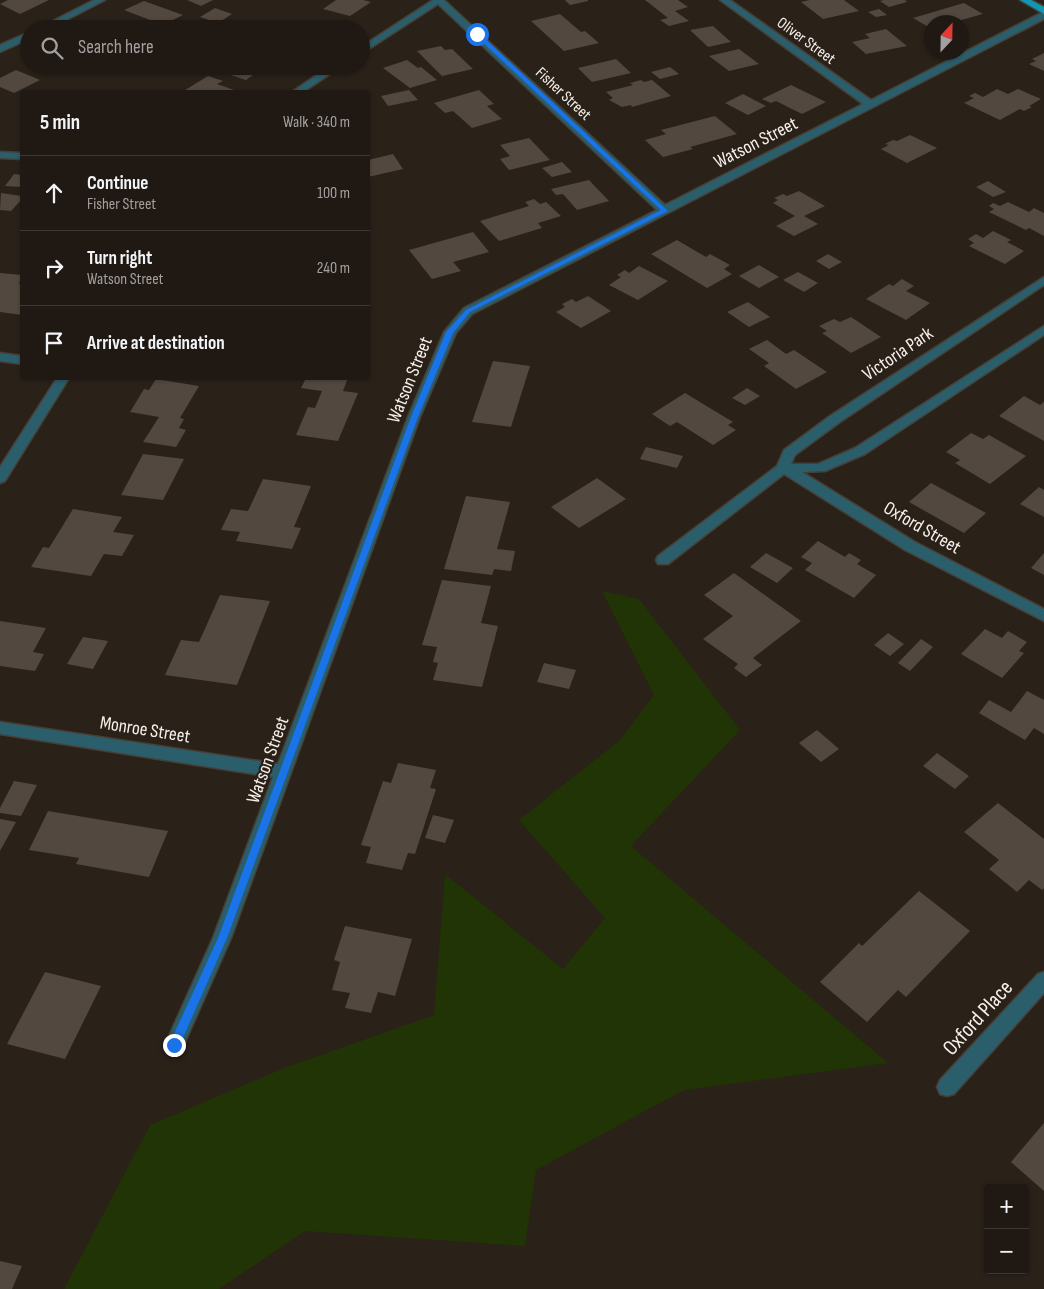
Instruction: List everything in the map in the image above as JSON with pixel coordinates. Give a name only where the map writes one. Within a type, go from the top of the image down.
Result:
[{"type":"main road","points":[[1024,0],[1044,11]]},
{"type":"street","points":[[60,20],[101,0]]},
{"type":"street","points":[[370,44],[439,0]]},
{"type":"street","name":"Fisher Street","points":[[439,0],[665,211]]},
{"type":"street","name":"Oliver Street","points":[[724,0],[871,105]]},
{"type":"street","name":"Watson Street","points":[[174,1045],[222,938],[414,417],[450,332],[468,311],[1044,15]]},
{"type":"street","points":[[0,48],[20,38]]},
{"type":"street","points":[[300,90],[323,75]]},
{"type":"street","points":[[0,156],[20,156]]},
{"type":"street","name":"Victoria Park","points":[[663,560],[784,468],[789,453],[835,419],[1044,280]]},
{"type":"street","points":[[784,468],[820,468],[860,451],[1044,330]]},
{"type":"street","points":[[0,357],[20,360]]},
{"type":"street","points":[[0,478],[62,380]]},
{"type":"street","name":"Oxford Street","points":[[784,468],[910,546],[1044,616]]},
{"type":"street","name":"Monroe Street","points":[[0,728],[284,772]]},
{"type":"street","name":"Oxford Place","points":[[947,1087],[1044,980]]},
{"type":"green space","points":[[602,591],[639,599],[740,730],[631,846],[888,1063],[684,1090],[536,1170],[525,1246],[305,1231],[219,1289],[64,1289],[150,1125],[287,1067],[434,1015],[445,874],[563,969],[605,918],[519,820],[620,740],[654,695]]},
{"type":"building","points":[[8,0],[49,0],[20,14],[0,4]]},
{"type":"building","points":[[187,0],[213,0],[201,6]]},
{"type":"building","points":[[336,0],[363,0],[371,2],[350,16],[323,9]]},
{"type":"building","points":[[565,0],[588,0],[588,1],[570,5]]},
{"type":"building","points":[[645,0],[678,0],[688,7],[675,11],[689,21],[669,26],[660,20],[668,18]]},
{"type":"building","points":[[810,0],[844,0],[859,11],[823,19],[801,2]]},
{"type":"building","points":[[905,0],[907,2],[889,7],[880,1]]},
{"type":"building","points":[[144,1],[183,15],[173,20],[150,20],[124,10]]},
{"type":"building","points":[[964,3],[983,14],[969,18],[969,15],[924,15],[924,24],[913,18]]},
{"type":"building","points":[[215,8],[232,14],[223,20],[209,20],[200,17]]},
{"type":"building","points":[[879,9],[887,15],[876,17],[868,12]]},
{"type":"building","points":[[560,14],[581,32],[585,31],[599,43],[564,51],[531,21]]},
{"type":"building","points":[[713,26],[731,42],[708,47],[690,30]]},
{"type":"building","points":[[886,29],[907,46],[866,54],[852,42],[870,38],[865,34]]},
{"type":"building","points":[[441,46],[445,50],[452,49],[473,69],[442,76],[417,51]]},
{"type":"building","points":[[739,49],[759,64],[729,71],[709,56]]},
{"type":"building","points":[[1044,53],[1044,71],[1029,64],[1036,61],[1032,59]]},
{"type":"building","points":[[616,59],[631,73],[592,82],[578,68]]},
{"type":"building","points":[[407,60],[418,68],[421,67],[437,80],[410,88],[383,68]]},
{"type":"building","points":[[670,67],[679,74],[660,79],[651,72]]},
{"type":"building","points":[[16,70],[20,72],[20,75],[28,75],[40,80],[14,93],[0,87],[0,78]]},
{"type":"building","points":[[230,75],[253,75],[246,80]]},
{"type":"building","points":[[208,76],[223,81],[217,84],[234,90],[185,90]]},
{"type":"building","points":[[641,80],[644,82],[652,80],[671,96],[632,107],[631,105],[622,107],[609,100],[613,98],[606,92],[633,85],[630,83]]},
{"type":"building","points":[[791,85],[826,102],[802,114],[776,101],[771,103],[762,99]]},
{"type":"building","points":[[997,89],[1008,94],[1018,89],[1041,99],[1029,106],[1032,107],[1024,111],[1020,109],[1000,120],[964,103],[974,98],[969,96],[975,93],[983,97]]},
{"type":"building","points":[[409,90],[418,100],[388,106],[381,96]]},
{"type":"building","points":[[479,90],[494,104],[487,106],[502,119],[472,128],[453,111],[445,113],[434,103]]},
{"type":"building","points":[[743,94],[766,106],[748,115],[725,103]]},
{"type":"building","points":[[715,116],[737,134],[690,147],[693,149],[663,157],[645,140],[666,134],[661,130]]},
{"type":"building","points":[[910,135],[937,148],[907,163],[881,149],[889,145],[885,144],[893,140],[897,141]]},
{"type":"building","points":[[529,138],[550,160],[509,170],[500,159],[510,156],[500,145]]},
{"type":"building","points":[[393,154],[403,169],[370,177],[370,160]]},
{"type":"building","points":[[562,162],[572,172],[552,177],[542,168]]},
{"type":"building","points":[[14,174],[20,175],[20,187],[5,186]]},
{"type":"building","points":[[589,180],[609,201],[577,210],[563,194],[556,195],[551,189]]},
{"type":"building","points":[[988,181],[1006,192],[993,197],[976,187]]},
{"type":"building","points":[[799,191],[825,206],[804,216],[818,224],[794,236],[776,226],[795,216],[773,203],[778,200],[774,198],[783,194],[787,196]]},
{"type":"building","points":[[1,193],[20,196],[20,201],[11,211],[0,210]]},
{"type":"building","points":[[534,199],[540,204],[546,202],[561,216],[538,223],[542,228],[499,241],[480,221],[529,206],[525,202]]},
{"type":"building","points":[[1008,202],[1029,212],[1034,208],[1044,213],[1044,236],[1029,228],[1026,230],[989,212],[994,209],[989,206],[993,203],[1000,206]]},
{"type":"building","points":[[993,231],[1011,240],[1007,242],[1024,251],[1005,264],[969,246],[974,243],[968,239],[976,234],[983,238]]},
{"type":"building","points":[[473,232],[489,252],[453,262],[461,271],[432,279],[409,250]]},
{"type":"building","points":[[677,240],[706,257],[710,254],[730,265],[724,269],[732,274],[707,288],[651,254]]},
{"type":"building","points":[[828,254],[842,262],[829,269],[816,261]]},
{"type":"building","points":[[759,265],[779,277],[759,288],[739,276]]},
{"type":"building","points":[[639,266],[668,281],[638,300],[609,285],[621,277],[617,275],[625,270],[629,273]]},
{"type":"building","points":[[798,272],[818,283],[804,292],[783,280]]},
{"type":"building","points":[[0,273],[20,275],[20,315],[0,312]]},
{"type":"building","points":[[902,279],[914,286],[906,291],[930,303],[906,320],[866,299],[889,284],[893,286]]},
{"type":"building","points":[[588,296],[611,311],[581,328],[556,312],[565,307],[562,304],[572,299],[576,302]]},
{"type":"building","points":[[748,302],[770,317],[749,327],[727,312]]},
{"type":"building","points":[[851,317],[881,337],[851,353],[822,333],[827,331],[819,326],[834,319],[840,322]]},
{"type":"building","points":[[767,340],[786,354],[794,350],[827,372],[796,389],[764,366],[769,363],[749,349]]},
{"type":"building","points":[[493,361],[530,366],[511,427],[472,422]]},
{"type":"building","points":[[155,380],[199,386],[180,418],[184,419],[179,428],[186,430],[176,447],[143,442],[159,417],[130,412],[144,389],[149,390]]},
{"type":"building","points":[[305,380],[347,380],[343,391],[358,393],[338,441],[296,435],[308,407],[315,408],[322,391],[301,388]]},
{"type":"building","points":[[747,388],[760,396],[745,405],[732,398]]},
{"type":"building","points":[[685,393],[733,422],[728,425],[736,430],[713,445],[677,422],[670,426],[652,414]]},
{"type":"building","points":[[1024,396],[1040,405],[1044,402],[1044,441],[999,416]]},
{"type":"building","points":[[971,433],[983,439],[989,435],[1026,456],[990,484],[955,463],[960,460],[946,452]]},
{"type":"building","points":[[646,447],[683,456],[677,468],[640,459]]},
{"type":"building","points":[[143,454],[184,459],[163,500],[121,495]]},
{"type":"building","points":[[597,478],[626,499],[579,528],[551,507]]},
{"type":"building","points":[[263,479],[311,486],[294,527],[301,528],[292,549],[236,541],[240,532],[221,530],[231,509],[248,511]]},
{"type":"building","points":[[931,483],[986,513],[964,533],[909,502]]},
{"type":"building","points":[[1039,487],[1044,490],[1044,517],[1020,504]]},
{"type":"building","points":[[466,496],[510,502],[497,549],[515,551],[511,571],[494,569],[492,575],[444,569]]},
{"type":"building","points":[[73,509],[122,517],[113,532],[134,535],[122,556],[104,554],[91,576],[31,567],[43,547],[49,548]]},
{"type":"building","points":[[818,541],[845,557],[849,553],[861,560],[857,564],[876,575],[854,598],[805,570],[812,563],[801,557]]},
{"type":"building","points":[[766,553],[793,568],[777,583],[750,567]]},
{"type":"building","points":[[1044,553],[1044,575],[1031,568]]},
{"type":"building","points":[[734,573],[801,621],[753,658],[762,665],[746,677],[734,668],[738,664],[703,639],[733,616],[704,595]]},
{"type":"building","points":[[442,580],[491,586],[481,623],[498,626],[482,687],[433,680],[438,663],[433,662],[437,647],[422,645]]},
{"type":"building","points":[[220,595],[270,601],[237,685],[165,675],[181,640],[199,642]]},
{"type":"building","points":[[0,621],[46,628],[33,652],[44,654],[35,671],[0,666]]},
{"type":"building","points":[[985,629],[1002,638],[1008,631],[1027,642],[1019,651],[1024,653],[1002,678],[961,654]]},
{"type":"building","points":[[888,633],[904,644],[890,656],[874,645]]},
{"type":"building","points":[[83,637],[108,641],[93,669],[67,664]]},
{"type":"building","points":[[921,639],[933,647],[910,671],[898,663]]},
{"type":"building","points":[[544,663],[576,670],[569,689],[537,682]]},
{"type":"building","points":[[1027,691],[1044,700],[1044,734],[1034,728],[1025,740],[979,713],[989,700],[1011,712]]},
{"type":"building","points":[[817,730],[839,749],[821,762],[799,743]]},
{"type":"building","points":[[937,753],[969,776],[955,789],[923,766]]},
{"type":"building","points":[[398,763],[436,770],[430,788],[436,789],[415,854],[408,853],[402,870],[366,863],[371,847],[361,845],[383,781],[391,783]]},
{"type":"building","points":[[14,781],[37,785],[21,816],[0,813],[0,808]]},
{"type":"building","points":[[998,803],[1044,839],[1044,888],[1042,890],[1029,880],[1017,892],[989,869],[999,860],[964,832]]},
{"type":"building","points":[[48,811],[168,831],[149,877],[76,864],[79,858],[29,850]]},
{"type":"building","points":[[433,815],[454,820],[445,843],[425,838]]},
{"type":"building","points":[[0,819],[16,822],[0,851]]},
{"type":"building","points":[[919,891],[970,931],[906,997],[898,990],[867,1022],[820,982],[859,943],[862,946]]},
{"type":"building","points":[[345,926],[412,939],[395,996],[378,992],[371,1013],[345,1008],[350,993],[332,990],[340,962],[334,960]]},
{"type":"building","points":[[45,972],[101,986],[65,1059],[7,1044]]},
{"type":"building","points":[[1044,1123],[1044,1191],[1011,1162]]},
{"type":"building","points":[[0,1261],[22,1266],[12,1289],[0,1289]]},
{"type":"route","points":[[174,1045],[222,938],[414,417],[450,332],[468,311],[665,211],[477,34]]}]
